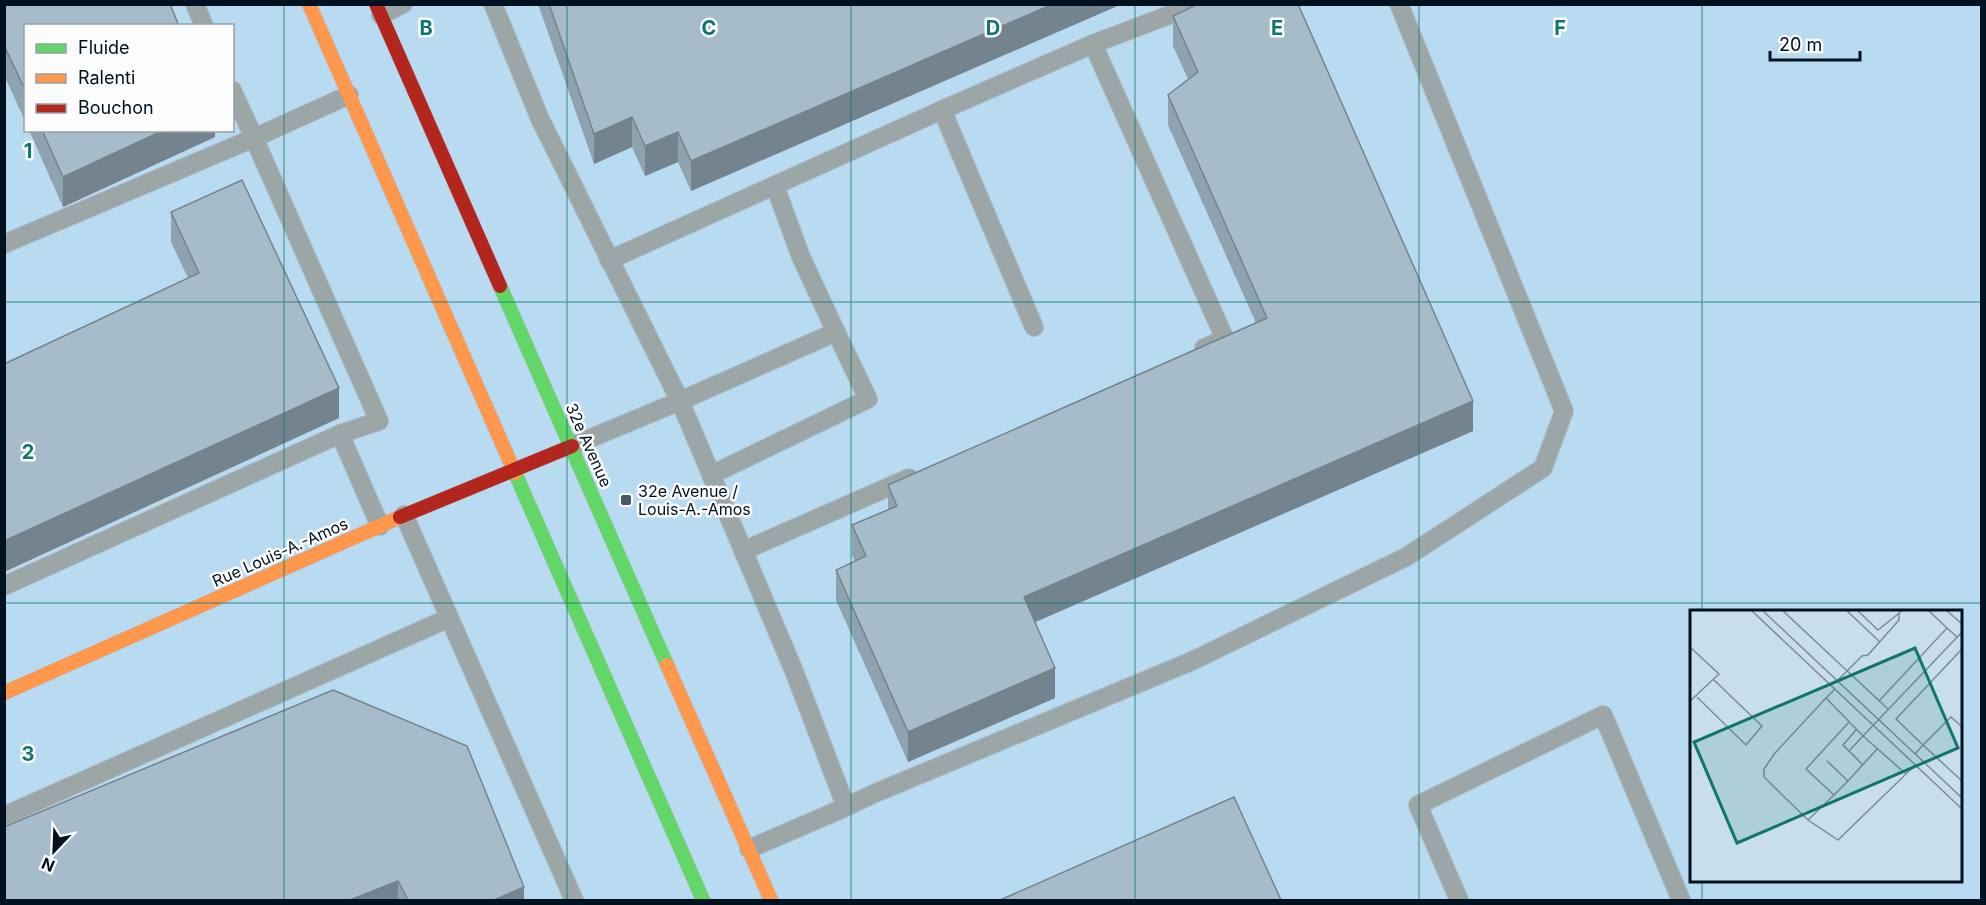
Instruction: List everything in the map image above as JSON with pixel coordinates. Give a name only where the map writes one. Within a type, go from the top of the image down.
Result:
[{"type":"street","points":[[309,4],[703,900]]},
{"type":"street","name":"32e Avenue","points":[[378,10],[771,900]]},
{"type":"street","name":"Rue Louis-A.-Amos","points":[[4,693],[404,515],[572,446]]},
{"type":"lane","points":[[195,4],[203,24]]},
{"type":"lane","points":[[378,10],[403,4]]},
{"type":"lane","points":[[493,4],[540,119],[680,401],[795,671],[846,807]]},
{"type":"lane","points":[[609,260],[1093,44],[1198,4]]},
{"type":"lane","points":[[748,849],[873,794],[1203,656],[1406,557],[1543,468],[1564,411],[1399,4]]},
{"type":"lane","points":[[1093,44],[1225,339],[1192,353]]},
{"type":"lane","points":[[4,586],[340,434],[379,422],[234,94]]},
{"type":"lane","points":[[4,244],[254,138],[349,95]]},
{"type":"lane","points":[[942,110],[1034,327]]},
{"type":"lane","points":[[711,475],[868,399],[801,257],[775,186]]},
{"type":"lane","points":[[572,446],[836,332]]},
{"type":"lane","points":[[340,434],[380,526]]},
{"type":"lane","points":[[743,551],[929,469]]},
{"type":"lane","points":[[404,515],[574,900]]},
{"type":"lane","points":[[4,816],[449,618]]},
{"type":"lane","points":[[1459,900],[1418,805],[1603,715],[1681,900]]},
{"type":"shaded area","points":[[5,5],[1981,5],[1981,900],[5,900]]},
{"type":"building","points":[[4,4],[170,4],[178,24],[24,24],[24,88],[4,45]]},
{"type":"building","points":[[549,4],[1053,4],[691,161],[678,132],[645,146],[632,117],[594,134]]},
{"type":"building","points":[[1198,4],[1298,4],[1473,401],[1024,597],[1055,668],[908,732],[836,570],[866,556],[852,525],[897,506],[888,485],[1267,318],[1168,95],[1198,72],[1173,16]]},
{"type":"building","points":[[43,132],[160,132],[63,177]]},
{"type":"building","points":[[242,180],[339,388],[4,541],[4,364],[199,273],[171,212]]},
{"type":"building","points":[[333,690],[467,746],[524,887],[494,900],[408,900],[398,881],[350,900],[4,900],[4,827]]},
{"type":"building","points":[[1234,797],[1281,900],[1000,900]]},
{"type":"traffic: fast","points":[[500,286],[667,665]]},
{"type":"traffic: fast","points":[[515,473],[703,900]]},
{"type":"traffic: slow","points":[[309,4],[515,473]]},
{"type":"traffic: slow","points":[[4,693],[400,517]]},
{"type":"traffic: slow","points":[[667,665],[771,900]]},
{"type":"traffic: jam","points":[[376,4],[500,286]]},
{"type":"traffic: jam","points":[[400,517],[572,446]]},
{"type":"place","name":"32e Avenue / Louis-A.-Amos","points":[[626,500]]}]
